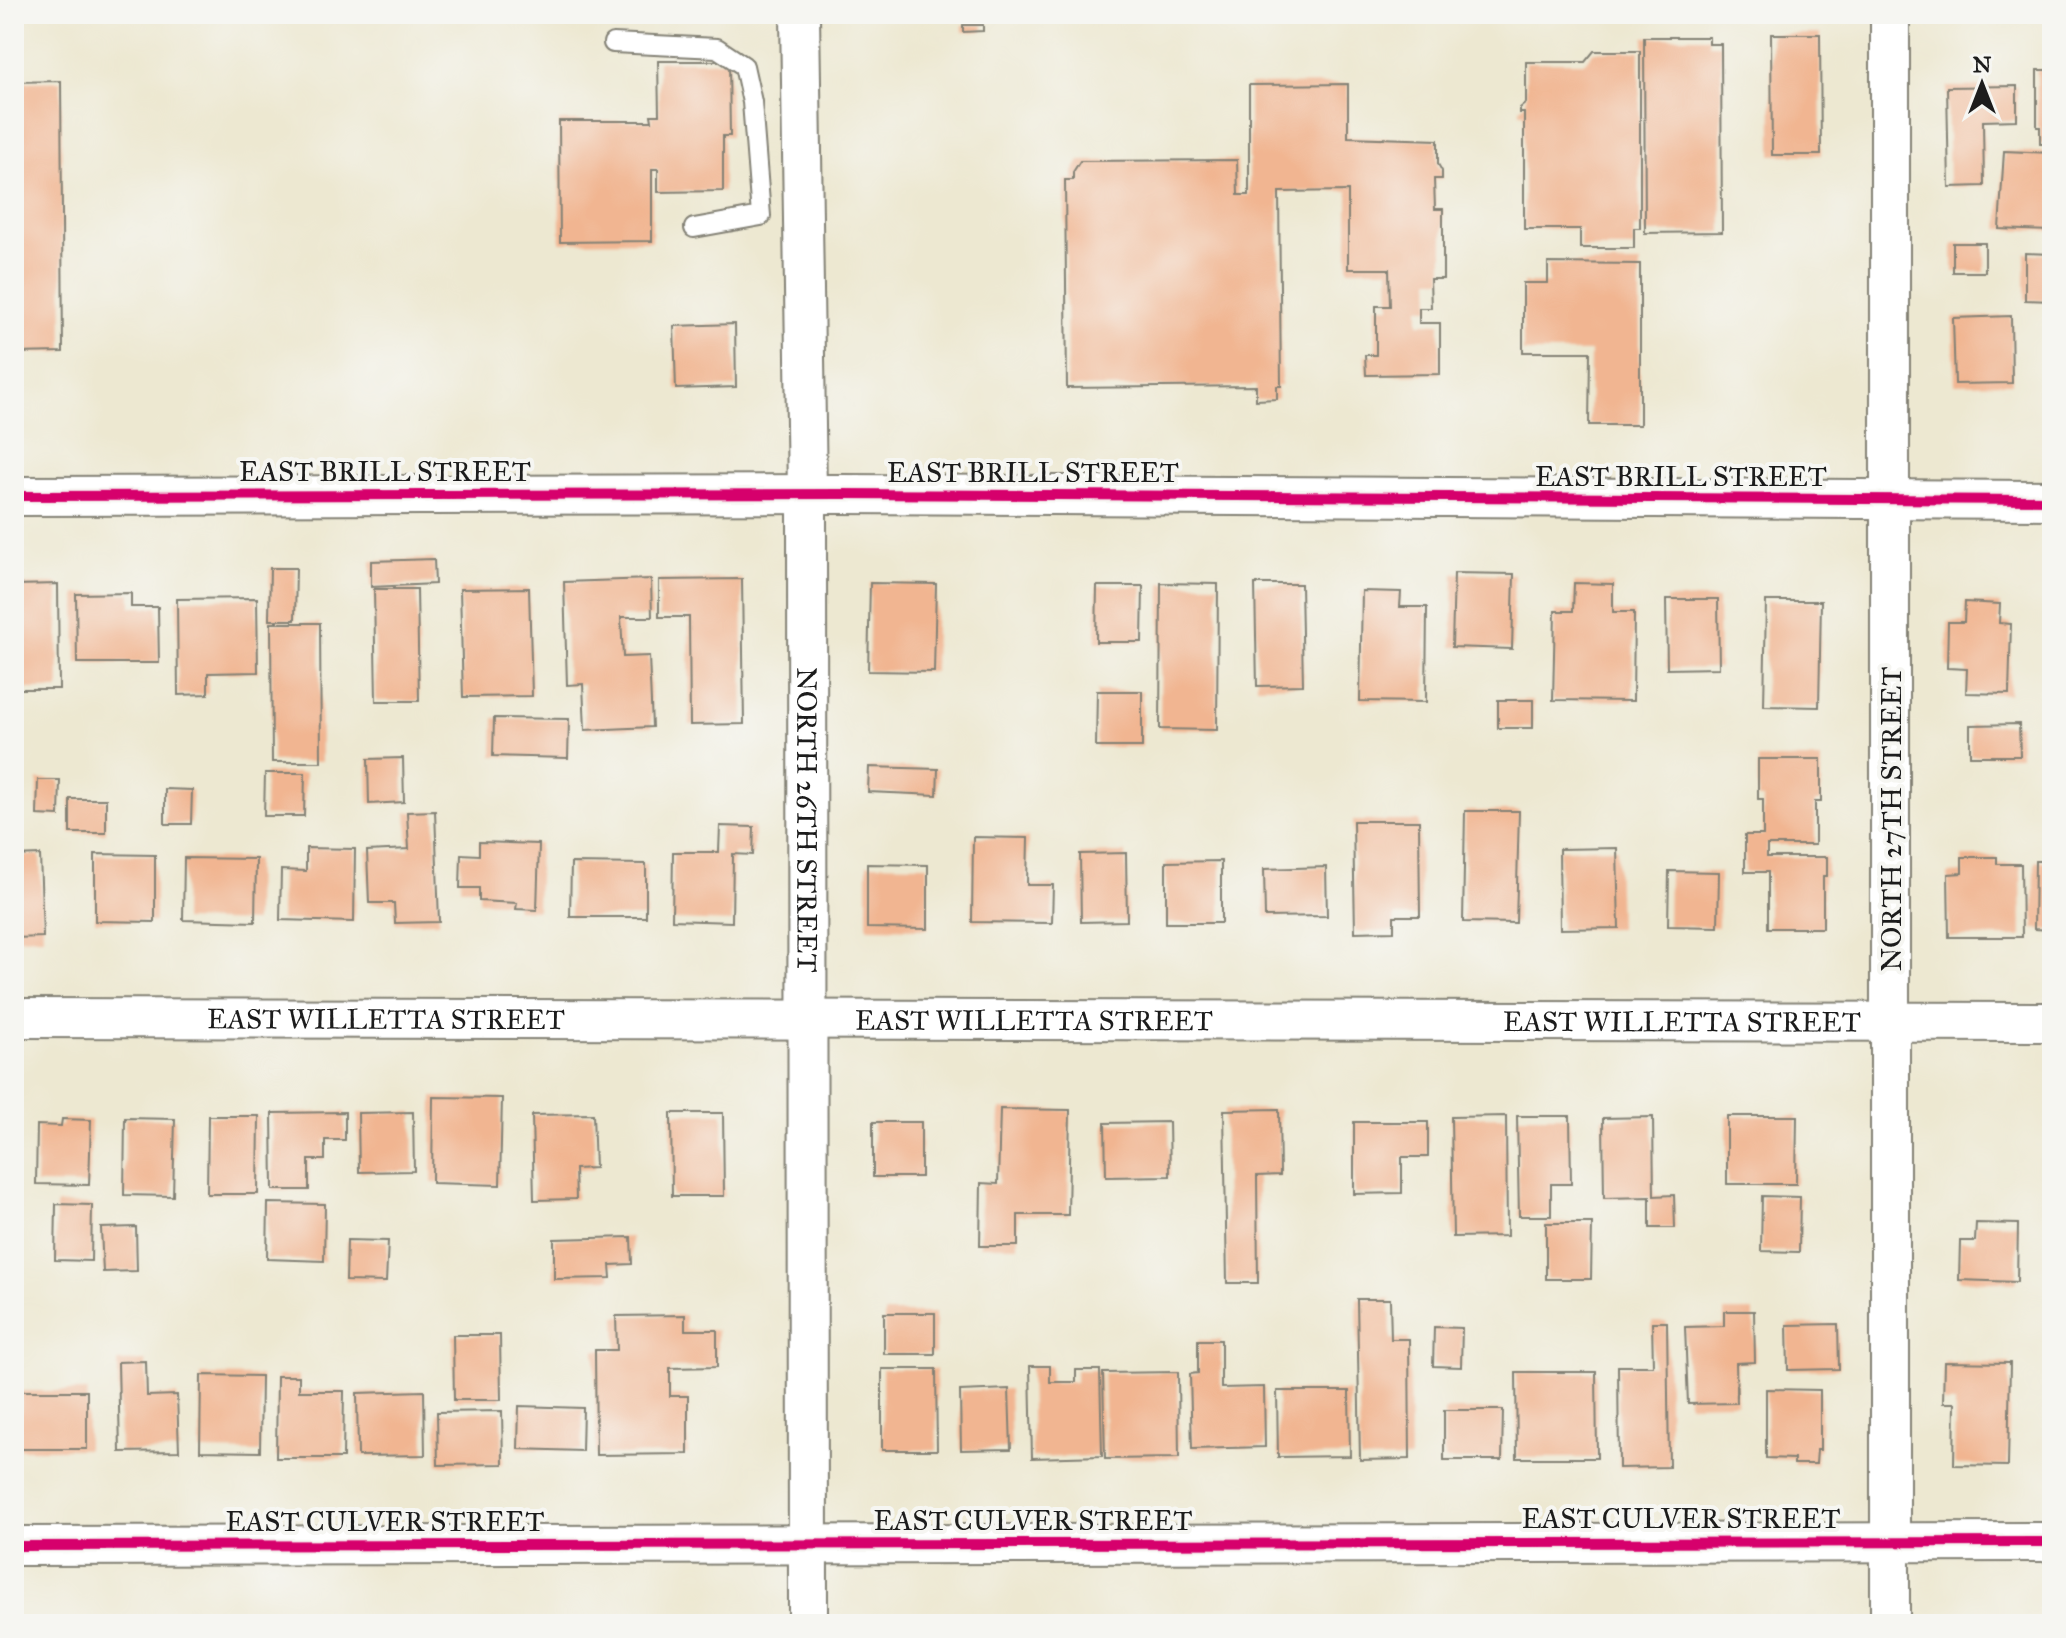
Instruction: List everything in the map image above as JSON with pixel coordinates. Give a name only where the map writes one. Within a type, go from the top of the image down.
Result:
[{"type":"street","name":"NORTH 26TH STREET","points":[[800,14],[782,216],[807,494],[808,1624]]},
{"type":"street","name":"NORTH 27TH STREET","points":[[1890,14],[1890,1624]]},
{"type":"street","name":"EAST BRILL STREET","points":[[14,496],[807,494],[2052,500]]},
{"type":"street","name":"EAST WILLETTA STREET","points":[[14,1018],[2052,1022]]},
{"type":"street","name":"EAST CULVER STREET","points":[[14,1546],[2052,1542]]},
{"type":"lane","points":[[613,43],[717,48],[744,66],[782,216],[694,228]]},
{"type":"building","points":[[963,25],[983,25],[983,31],[963,32]]},
{"type":"building","points":[[1771,34],[1820,34],[1821,155],[1772,155]]},
{"type":"building","points":[[1644,37],[1709,37],[1709,44],[1721,44],[1722,232],[1645,233]]},
{"type":"building","points":[[1594,51],[1640,51],[1640,228],[1634,228],[1634,248],[1580,248],[1580,229],[1524,229],[1524,113],[1520,113],[1520,108],[1526,103],[1526,62],[1585,62]]},
{"type":"building","points":[[658,61],[729,61],[730,136],[723,136],[723,191],[658,192],[658,169],[652,169],[652,241],[560,242],[559,121],[652,121],[651,115],[659,115]]},
{"type":"building","points":[[2037,70],[2052,70],[2052,144],[2040,144]]},
{"type":"building","points":[[61,81],[63,352],[14,353],[14,82]]},
{"type":"building","points":[[1348,84],[1348,137],[1438,140],[1438,164],[1442,179],[1434,179],[1435,209],[1443,209],[1443,279],[1430,279],[1431,308],[1419,308],[1419,323],[1440,323],[1440,374],[1366,375],[1365,355],[1376,355],[1376,306],[1390,306],[1389,269],[1348,269],[1348,191],[1279,192],[1281,386],[1277,386],[1277,399],[1256,400],[1256,386],[1067,388],[1065,180],[1073,180],[1073,172],[1080,161],[1237,160],[1238,195],[1249,195],[1249,85]]},
{"type":"building","points":[[2017,86],[2017,120],[1983,121],[1984,186],[1949,187],[1947,87]]},
{"type":"building","points":[[2004,151],[2052,153],[2052,231],[1999,229]]},
{"type":"building","points":[[1953,243],[1985,243],[1985,272],[1953,272]]},
{"type":"building","points":[[2025,253],[2052,254],[2052,301],[2025,300]]},
{"type":"building","points":[[1548,263],[1640,264],[1640,425],[1589,425],[1590,352],[1523,352],[1523,283],[1548,283]]},
{"type":"building","points":[[2011,316],[2012,383],[1955,384],[1953,318]]},
{"type":"building","points":[[735,324],[736,387],[676,389],[674,326]]},
{"type":"building","points":[[434,559],[435,584],[371,587],[371,561]]},
{"type":"building","points":[[270,568],[296,568],[295,620],[269,620]]},
{"type":"building","points":[[1454,573],[1514,574],[1512,649],[1452,647]]},
{"type":"building","points":[[651,579],[652,617],[621,617],[623,657],[649,656],[652,727],[585,730],[583,684],[567,685],[564,582]]},
{"type":"building","points":[[742,579],[744,724],[690,725],[689,617],[659,617],[659,580]]},
{"type":"building","points":[[870,583],[936,584],[934,672],[868,671]]},
{"type":"building","points":[[1161,583],[1218,584],[1217,730],[1160,729]]},
{"type":"building","points":[[1574,583],[1613,584],[1613,612],[1634,612],[1633,701],[1553,700],[1555,611],[1573,611]]},
{"type":"building","points":[[58,584],[59,689],[14,689],[14,585]]},
{"type":"building","points":[[1255,584],[1301,584],[1303,685],[1257,686]]},
{"type":"building","points":[[1097,586],[1143,586],[1142,642],[1096,642]]},
{"type":"building","points":[[529,588],[532,696],[463,697],[460,589]]},
{"type":"building","points":[[374,589],[417,589],[419,701],[376,701]]},
{"type":"building","points":[[1362,591],[1401,592],[1400,607],[1427,607],[1426,702],[1360,701]]},
{"type":"building","points":[[131,593],[131,607],[158,607],[159,663],[77,663],[76,594]]},
{"type":"building","points":[[257,598],[258,672],[208,673],[208,694],[178,695],[177,599]]},
{"type":"building","points":[[1666,599],[1718,599],[1719,668],[1667,669]]},
{"type":"building","points":[[1766,601],[1821,601],[1819,707],[1764,706]]},
{"type":"building","points":[[1965,602],[2000,604],[1999,623],[2011,624],[2009,694],[1966,693],[1967,669],[1947,668],[1948,622],[1964,622]]},
{"type":"building","points":[[2047,604],[2052,604],[2052,667],[2048,667]]},
{"type":"building","points":[[271,623],[320,623],[321,762],[272,762]]},
{"type":"building","points":[[1097,691],[1142,691],[1142,747],[1096,747]]},
{"type":"building","points":[[1498,700],[1533,700],[1533,728],[1498,728]]},
{"type":"building","points":[[494,718],[569,719],[568,758],[493,756]]},
{"type":"building","points":[[2019,724],[2020,756],[1970,756],[1970,725]]},
{"type":"building","points":[[403,758],[404,802],[369,804],[368,759]]},
{"type":"building","points":[[1758,759],[1821,759],[1821,802],[1815,802],[1815,845],[1767,845],[1767,857],[1827,857],[1827,876],[1823,876],[1823,928],[1768,928],[1768,872],[1745,872],[1745,835],[1763,835],[1763,799],[1758,799]]},
{"type":"building","points":[[869,767],[938,769],[937,795],[868,792]]},
{"type":"building","points":[[265,773],[305,773],[304,816],[264,816]]},
{"type":"building","points":[[38,780],[60,780],[59,816],[37,815]]},
{"type":"building","points":[[165,789],[192,790],[191,824],[165,824]]},
{"type":"building","points":[[70,799],[106,799],[106,833],[70,833]]},
{"type":"building","points":[[435,811],[439,922],[395,923],[394,903],[369,903],[367,851],[409,849],[407,812]]},
{"type":"building","points":[[1465,811],[1519,811],[1516,923],[1463,922]]},
{"type":"building","points":[[1353,821],[1419,821],[1420,916],[1394,916],[1394,931],[1355,932]]},
{"type":"building","points":[[720,826],[754,827],[753,855],[733,854],[732,922],[672,920],[673,852],[719,852]]},
{"type":"building","points":[[973,837],[1028,838],[1027,885],[1053,885],[1052,923],[972,922]]},
{"type":"building","points":[[479,842],[539,844],[537,910],[516,909],[517,903],[479,901],[479,888],[460,888],[461,854],[479,855]]},
{"type":"building","points":[[306,848],[355,849],[354,922],[280,920],[281,870],[306,871]]},
{"type":"building","points":[[1617,848],[1619,928],[1560,929],[1559,849]]},
{"type":"building","points":[[1126,853],[1127,921],[1081,922],[1080,854]]},
{"type":"building","points":[[95,854],[155,855],[155,922],[95,921]]},
{"type":"building","points":[[40,855],[43,937],[14,938],[14,856]]},
{"type":"building","points":[[1962,857],[1997,857],[1997,864],[2021,864],[2022,937],[1949,937],[1948,874],[1962,873]]},
{"type":"building","points":[[184,858],[256,859],[255,922],[183,920]]},
{"type":"building","points":[[1221,861],[1221,923],[1166,923],[1166,862]]},
{"type":"building","points":[[2035,861],[2052,861],[2052,930],[2034,929]]},
{"type":"building","points":[[571,863],[646,864],[646,917],[570,917]]},
{"type":"building","points":[[867,864],[928,865],[928,929],[867,928]]},
{"type":"building","points":[[1326,867],[1327,916],[1265,917],[1264,869]]},
{"type":"building","points":[[1669,871],[1719,872],[1718,927],[1668,926]]},
{"type":"building","points":[[433,1097],[502,1098],[500,1185],[432,1183]]},
{"type":"building","points":[[1000,1109],[1070,1110],[1068,1215],[1018,1215],[1018,1246],[980,1246],[981,1183],[998,1184]]},
{"type":"building","points":[[1279,1109],[1280,1175],[1257,1176],[1258,1283],[1227,1283],[1224,1110]]},
{"type":"building","points":[[345,1112],[345,1140],[325,1140],[325,1160],[309,1160],[309,1190],[273,1190],[272,1113]]},
{"type":"building","points":[[413,1112],[414,1171],[359,1172],[358,1113]]},
{"type":"building","points":[[671,1113],[723,1113],[724,1196],[672,1196]]},
{"type":"building","points":[[593,1114],[595,1168],[575,1169],[576,1199],[534,1200],[532,1115]]},
{"type":"building","points":[[208,1116],[259,1116],[258,1194],[207,1194]]},
{"type":"building","points":[[1506,1116],[1507,1236],[1453,1237],[1451,1117]]},
{"type":"building","points":[[1517,1116],[1570,1116],[1571,1184],[1551,1184],[1551,1216],[1519,1216]]},
{"type":"building","points":[[1727,1116],[1797,1116],[1796,1184],[1727,1184]]},
{"type":"building","points":[[1653,1117],[1654,1196],[1674,1195],[1675,1228],[1650,1228],[1650,1197],[1604,1198],[1603,1118]]},
{"type":"building","points":[[125,1118],[175,1119],[173,1196],[124,1195]]},
{"type":"building","points":[[62,1119],[91,1120],[89,1185],[36,1184],[37,1125],[61,1126]]},
{"type":"building","points":[[873,1122],[921,1122],[921,1177],[873,1177]]},
{"type":"building","points":[[1169,1122],[1170,1176],[1106,1177],[1105,1123]]},
{"type":"building","points":[[1354,1122],[1428,1122],[1428,1157],[1402,1157],[1402,1193],[1354,1194]]},
{"type":"building","points":[[1762,1196],[1800,1197],[1799,1252],[1761,1251]]},
{"type":"building","points":[[268,1203],[325,1204],[324,1261],[267,1259]]},
{"type":"building","points":[[56,1204],[92,1205],[91,1261],[55,1260]]},
{"type":"building","points":[[1546,1223],[1592,1223],[1591,1279],[1546,1279]]},
{"type":"building","points":[[1976,1223],[2018,1224],[2017,1282],[1959,1280],[1960,1241],[1975,1241]]},
{"type":"building","points":[[136,1227],[137,1271],[103,1272],[101,1228]]},
{"type":"building","points":[[14,1229],[19,1229],[19,1286],[14,1286]]},
{"type":"building","points":[[631,1237],[632,1264],[610,1265],[611,1278],[554,1279],[554,1239]]},
{"type":"building","points":[[347,1240],[388,1241],[386,1282],[346,1281]]},
{"type":"building","points":[[1357,1299],[1390,1299],[1391,1339],[1409,1339],[1410,1459],[1360,1460]]},
{"type":"building","points":[[1724,1311],[1754,1311],[1755,1362],[1736,1363],[1737,1403],[1688,1404],[1685,1327],[1724,1326]]},
{"type":"building","points":[[884,1313],[935,1313],[935,1354],[884,1354]]},
{"type":"building","points":[[685,1315],[685,1330],[717,1330],[717,1367],[670,1368],[670,1396],[688,1396],[688,1454],[596,1455],[595,1350],[617,1350],[616,1316]]},
{"type":"building","points":[[1652,1322],[1667,1322],[1669,1467],[1619,1468],[1618,1366],[1653,1366]]},
{"type":"building","points":[[1838,1324],[1839,1369],[1788,1370],[1787,1325]]},
{"type":"building","points":[[1434,1327],[1462,1328],[1461,1367],[1433,1366]]},
{"type":"building","points":[[453,1335],[500,1335],[501,1400],[454,1400]]},
{"type":"building","points":[[1198,1340],[1221,1340],[1221,1388],[1264,1387],[1265,1447],[1192,1449],[1190,1374],[1198,1373]]},
{"type":"building","points":[[146,1361],[147,1396],[177,1395],[179,1451],[120,1452],[118,1362]]},
{"type":"building","points":[[1944,1362],[2010,1363],[2008,1466],[1954,1465],[1955,1403],[1943,1403]]},
{"type":"building","points":[[1030,1366],[1050,1366],[1050,1382],[1076,1382],[1076,1370],[1100,1370],[1102,1456],[1032,1458]]},
{"type":"building","points":[[882,1369],[936,1369],[937,1450],[882,1450]]},
{"type":"building","points":[[1178,1372],[1179,1458],[1105,1459],[1103,1373]]},
{"type":"building","points":[[1516,1372],[1596,1372],[1597,1458],[1517,1458]]},
{"type":"building","points":[[201,1375],[261,1376],[260,1452],[200,1451]]},
{"type":"building","points":[[277,1376],[299,1376],[299,1391],[344,1391],[343,1458],[276,1458]]},
{"type":"building","points":[[1009,1389],[1011,1449],[961,1450],[960,1391]]},
{"type":"building","points":[[1766,1389],[1820,1390],[1820,1450],[1817,1450],[1816,1464],[1794,1464],[1794,1459],[1766,1458]]},
{"type":"building","points":[[21,1391],[87,1391],[87,1449],[20,1449]]},
{"type":"building","points":[[424,1391],[425,1455],[358,1456],[357,1393]]},
{"type":"building","points":[[1277,1391],[1349,1391],[1350,1456],[1278,1457]]},
{"type":"building","points":[[519,1406],[583,1408],[582,1451],[518,1449]]},
{"type":"building","points":[[1444,1410],[1503,1410],[1502,1460],[1444,1460]]},
{"type":"building","points":[[502,1411],[503,1464],[438,1465],[437,1412]]},
{"type":"building","points":[[2046,1604],[2052,1604],[2052,1624],[2046,1624]]},
{"type":"cycle path","points":[[14,496],[841,494],[2052,500]]},
{"type":"cycle path","points":[[14,1546],[2052,1542]]}]
